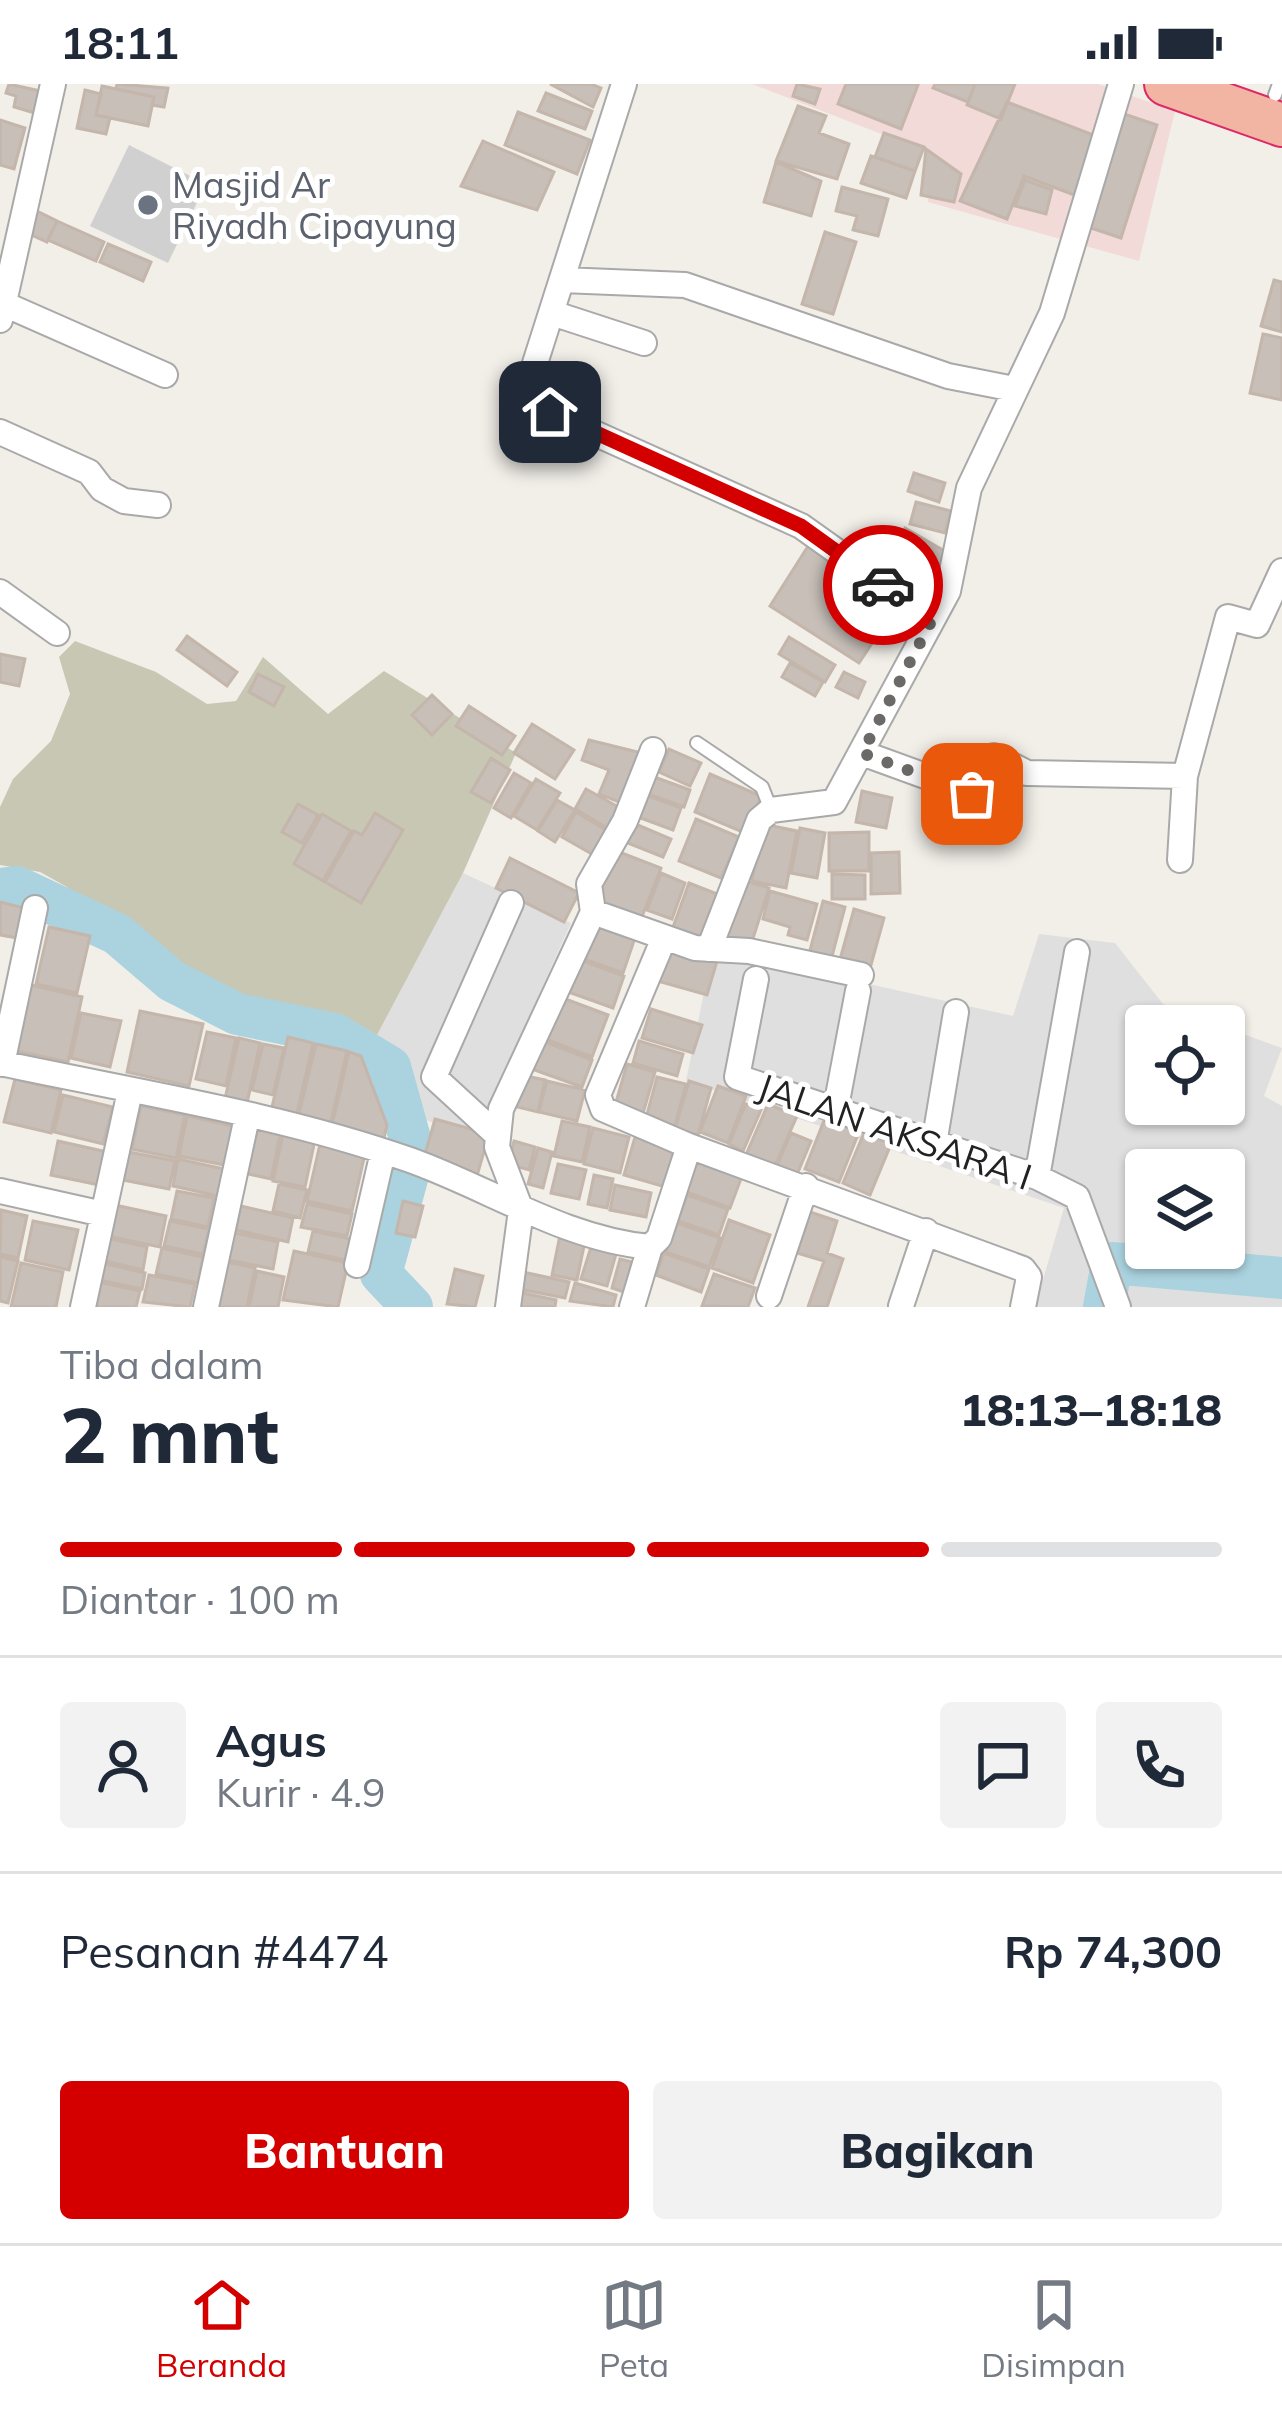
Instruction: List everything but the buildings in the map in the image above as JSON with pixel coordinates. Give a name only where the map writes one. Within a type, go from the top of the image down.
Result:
[{"type":"highway","points":[[1166,84],[1273,97]]},
{"type":"street","points":[[53,84],[2,312],[166,375]]},
{"type":"street","points":[[624,84],[523,401],[801,526],[932,620]]},
{"type":"street","points":[[709,949],[754,830],[771,810],[834,802],[947,591],[969,488],[1052,313],[1121,84]]},
{"type":"street","points":[[562,280],[685,285],[948,376],[1014,389]]},
{"type":"street","points":[[552,313],[644,343]]},
{"type":"street","points":[[0,432],[88,472],[102,489],[124,501],[158,505]]},
{"type":"street","points":[[1180,860],[1185,776],[1228,617],[1257,625],[1282,571]]},
{"type":"street","points":[[0,592],[57,632]]},
{"type":"street","points":[[496,1134],[505,1097],[593,913],[589,884],[625,821],[653,750]]},
{"type":"street","points":[[862,753],[972,794],[994,756],[1027,773],[1185,776]]},
{"type":"street","points":[[508,1307],[521,1210],[496,1134],[434,1077],[511,903]]},
{"type":"street","points":[[35,908],[1,1064],[383,1152],[521,1210],[626,1245],[650,1247]]},
{"type":"street","points":[[593,913],[709,949],[749,951],[860,983],[835,1112]]},
{"type":"street","points":[[658,950],[598,1095],[614,1116],[1023,1268],[1029,1277],[1023,1307]]},
{"type":"street","points":[[1037,1177],[1077,952]]},
{"type":"street","name":"JALAN AKSARA I","points":[[756,979],[737,1077],[1037,1177],[1077,1197],[1115,1301]]},
{"type":"street","points":[[934,1144],[956,1012]]},
{"type":"street","points":[[82,1307],[130,1091]]},
{"type":"street","points":[[206,1307],[247,1117]]},
{"type":"street","points":[[632,1307],[689,1146]]},
{"type":"street","points":[[357,1265],[383,1152]]},
{"type":"street","points":[[769,1295],[806,1186]]},
{"type":"street","points":[[0,1191],[103,1214]]},
{"type":"street","points":[[901,1306],[926,1231]]},
{"type":"lane","points":[[697,743],[762,787],[771,810]]},
{"type":"shaded area","points":[[752,84],[1098,84],[1175,111],[1139,261],[928,202],[933,154]]},
{"type":"shaded area","name":"Masjid Ar Riyadh Cipayung","points":[[129,145],[206,184],[168,263],[90,226]]},
{"type":"shaded area","points":[[75,641],[156,672],[207,704],[236,701],[263,657],[328,714],[384,671],[516,753],[463,873],[377,1035],[342,1021],[241,1023],[218,1012],[196,989],[125,951],[93,925],[67,887],[40,872],[0,865],[0,807],[13,779],[51,741],[70,694],[59,657]]},
{"type":"shaded area","points":[[463,873],[571,923],[475,1137],[411,1115],[377,1035]]},
{"type":"shaded area","points":[[1039,934],[1115,943],[1166,1005],[1125,1005],[1125,1125],[1245,1125],[1245,1035],[1282,1048],[1264,1096],[1282,1106],[1282,1307],[1035,1307],[1064,1208],[686,1081],[711,958],[761,960],[1013,1016]]},
{"type":"waterway","points":[[0,889],[17,887],[117,934],[172,981],[237,1014],[335,1034],[390,1067],[414,1153],[381,1274],[412,1307]]},
{"type":"waterway","points":[[1104,1307],[1112,1263],[1282,1278]]},
{"type":"way so far","points":[[883,585],[932,620],[862,753],[972,794]]},
{"type":"place","name":"Masjid Ar Riyadh Cipayung","points":[[148,205]]},
{"type":"route","points":[[550,412],[801,526],[883,585]]}]
